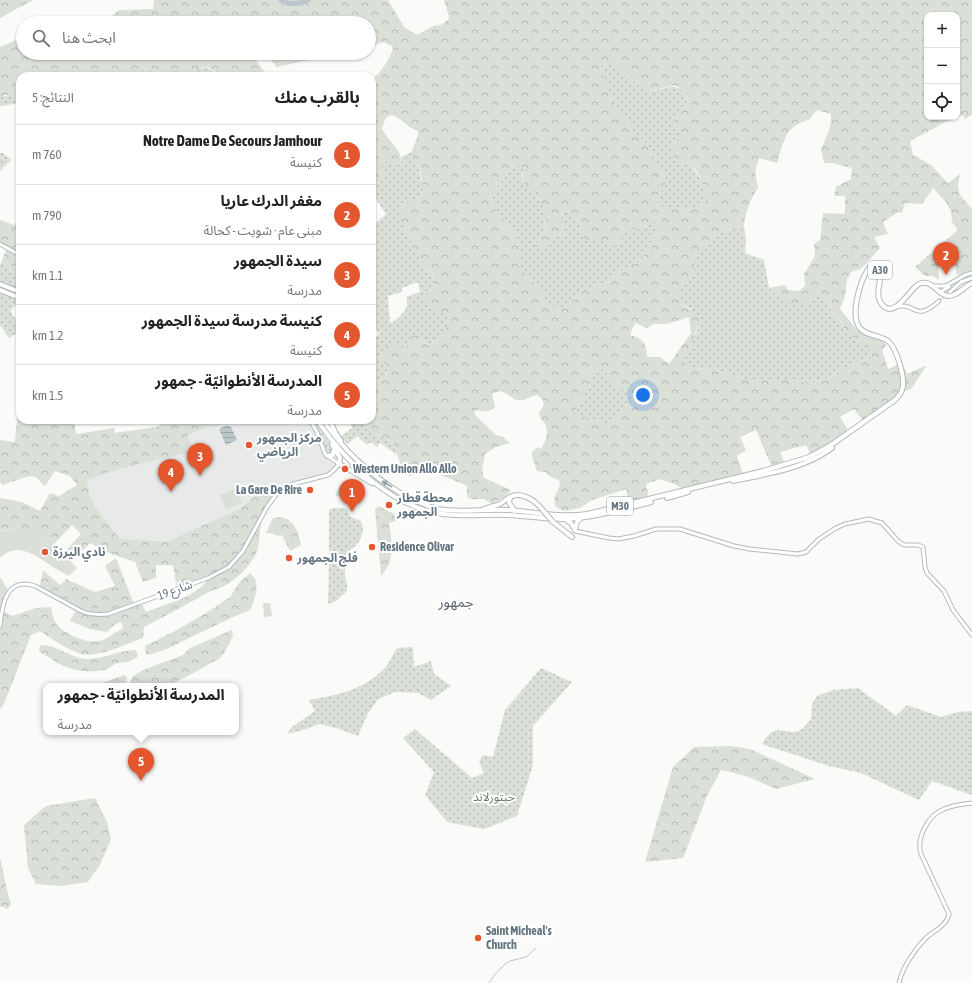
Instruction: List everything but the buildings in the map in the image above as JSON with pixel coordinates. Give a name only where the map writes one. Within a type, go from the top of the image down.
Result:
[{"type":"highway","name":"A30","points":[[894,307],[886,307],[880,301],[878,296],[880,269],[877,264],[872,264],[860,286],[855,307],[856,320],[859,327],[863,331],[884,339],[892,344],[898,357],[901,371]]},
{"type":"highway","points":[[894,307],[905,299],[918,284],[929,283],[947,296],[952,296],[972,283]]},
{"type":"highway","points":[[0,284],[16,290]]},
{"type":"highway","points":[[0,290],[16,296]]},
{"type":"highway","name":"M30","points":[[326,424],[353,457],[366,469],[386,484],[423,504],[444,509],[515,511],[556,515],[587,514],[799,461],[825,449],[895,400],[903,389],[901,371]]},
{"type":"highway","name":"M30","points":[[320,424],[334,445],[378,486],[416,507],[443,514],[514,515],[565,519],[585,517],[783,469],[814,459],[828,451],[902,396],[906,382],[901,371]]},
{"type":"highway","points":[[332,424],[335,432],[353,457]]},
{"type":"highway","points":[[324,431],[340,458],[339,464],[378,486]]},
{"type":"highway","points":[[327,456],[334,455],[334,448]]},
{"type":"highway","points":[[482,510],[500,504],[511,496],[516,495],[528,497],[535,501],[553,522],[572,537]]},
{"type":"highway","points":[[511,496],[509,503],[515,511]]},
{"type":"highway","points":[[565,519],[571,523],[575,530],[578,520],[585,517]]},
{"type":"main road","points":[[0,244],[16,253]]},
{"type":"main road","points":[[933,286],[946,286],[962,277],[972,275]]},
{"type":"main road","points":[[950,292],[972,275]]},
{"type":"main road","points":[[940,292],[963,278],[972,275]]},
{"type":"main road","points":[[905,299],[909,307],[917,312],[924,312],[930,309],[939,300]]},
{"type":"main road","points":[[894,307],[909,307]]},
{"type":"main road","points":[[312,424],[327,456],[339,464]]},
{"type":"main road","name":"شارع 19","points":[[0,626],[6,596],[19,585],[30,584],[87,614],[99,615],[108,614],[218,573],[228,567],[243,551],[267,506],[278,492],[292,484],[328,475],[333,472],[339,464]]},
{"type":"main road","points":[[575,531],[600,537],[618,539],[656,529],[680,529],[734,546],[798,554],[806,552],[822,536],[845,524],[864,520],[875,520],[885,526],[898,541],[904,545],[918,545],[923,547],[925,568],[927,573],[944,591],[952,607],[972,635]]},
{"type":"main road","points":[[899,983],[902,974],[916,949],[945,923],[949,914],[921,854],[920,836],[926,826],[938,812],[944,808],[972,803]]},
{"type":"shaded area","points":[[218,424],[312,424],[324,455],[337,467],[332,474],[324,479],[305,481],[259,495],[245,503],[237,510],[168,541],[120,539],[95,507],[90,497],[87,480],[119,469],[193,451],[187,436],[204,428]]},
{"type":"shaded area","points":[[227,425],[231,427],[237,440],[226,445],[219,429]]},
{"type":"green space","points":[[0,0],[33,0],[0,18]]},
{"type":"green space","points":[[154,0],[388,0],[404,27],[417,35],[433,26],[441,25],[449,19],[444,0],[972,0],[972,115],[965,119],[963,115],[960,116],[960,12],[924,12],[924,120],[949,120],[910,141],[913,155],[931,165],[948,183],[960,174],[958,184],[960,195],[972,209],[972,272],[957,275],[955,265],[938,264],[939,280],[933,276],[925,276],[915,267],[958,230],[952,222],[951,211],[946,202],[933,188],[922,204],[905,203],[902,213],[898,212],[883,222],[888,234],[874,237],[880,248],[861,269],[852,271],[847,279],[845,296],[840,309],[857,330],[884,340],[886,346],[882,350],[888,369],[902,363],[907,374],[927,365],[911,389],[905,391],[864,422],[854,409],[840,417],[849,432],[812,457],[806,445],[780,452],[784,462],[771,465],[756,430],[740,437],[746,450],[737,456],[743,474],[685,490],[660,479],[646,484],[649,499],[629,504],[626,489],[592,500],[580,508],[564,511],[556,507],[555,502],[555,496],[560,485],[560,481],[549,476],[546,472],[537,471],[532,456],[532,452],[538,447],[540,449],[544,444],[546,437],[547,430],[539,413],[544,403],[542,399],[537,395],[522,400],[517,400],[499,391],[492,394],[495,407],[493,409],[488,411],[476,410],[474,414],[496,435],[503,437],[510,443],[496,447],[485,454],[482,470],[484,478],[511,490],[503,498],[492,504],[484,499],[469,499],[467,495],[467,486],[452,479],[434,473],[424,472],[409,476],[402,469],[393,442],[382,436],[373,434],[366,424],[376,424],[376,379],[382,380],[388,371],[380,355],[384,349],[393,342],[396,342],[403,347],[409,346],[413,334],[418,335],[425,344],[434,343],[442,336],[449,319],[438,311],[438,307],[422,302],[422,298],[435,286],[433,273],[425,269],[410,245],[412,237],[402,225],[400,220],[400,211],[403,207],[419,197],[422,193],[422,178],[419,165],[412,152],[418,136],[418,131],[392,115],[388,116],[382,130],[399,152],[402,163],[381,162],[386,178],[380,179],[376,178],[376,76],[387,62],[393,49],[392,46],[383,42],[376,44],[376,16],[112,16],[119,10],[153,9]],"holes":[[[613,62],[646,90],[654,91],[673,85],[677,86],[687,94],[688,100],[675,117],[670,128],[682,129],[674,145],[673,155],[679,162],[691,166],[698,173],[702,182],[706,200],[702,205],[691,209],[686,209],[662,207],[658,202],[657,196],[665,186],[666,180],[661,168],[643,139],[632,131],[626,117],[610,97],[605,78],[600,69],[603,64]],[[817,110],[831,114],[829,131],[821,149],[824,163],[833,163],[852,168],[851,179],[836,187],[834,196],[845,196],[845,214],[823,213],[820,240],[814,244],[815,256],[804,274],[805,286],[799,291],[788,290],[785,285],[769,288],[780,299],[804,305],[808,301],[822,296],[827,300],[831,312],[842,322],[844,329],[865,344],[870,349],[872,355],[868,360],[862,360],[834,375],[818,382],[810,383],[787,380],[747,380],[715,370],[687,367],[684,359],[690,350],[695,333],[700,325],[695,313],[681,304],[681,298],[677,291],[691,278],[694,271],[694,256],[700,247],[714,241],[721,232],[744,225],[749,205],[758,188],[755,172],[759,158],[777,163],[788,132],[796,125],[810,119]],[[519,165],[523,168],[523,178],[525,183],[529,187],[533,188],[545,211],[546,218],[544,230],[539,241],[534,247],[545,247],[551,237],[562,235],[565,231],[561,215],[563,210],[571,214],[578,222],[584,240],[603,241],[617,247],[620,244],[625,232],[647,226],[654,221],[658,223],[657,233],[640,261],[623,269],[607,283],[586,289],[567,307],[561,309],[546,302],[538,286],[521,269],[517,257],[520,247],[517,237],[508,223],[498,214],[491,199],[492,194],[510,170]],[[689,317],[691,333],[669,364],[660,357],[647,357],[646,348],[643,342],[630,335],[635,323],[647,328],[654,324],[667,324]],[[598,368],[604,370],[616,386],[633,395],[611,424],[584,417],[578,418],[574,415],[574,412],[589,388],[592,372]]]},
{"type":"green space","points":[[16,40],[16,60],[256,60],[266,72],[216,72],[204,67],[193,72],[158,72],[144,70],[135,72],[16,72],[16,95],[5,95],[0,97],[0,47]]},
{"type":"green space","points":[[270,60],[309,60],[277,67]]},
{"type":"green space","points":[[613,62],[634,81],[647,90],[656,91],[672,86],[682,90],[686,95],[688,100],[675,117],[670,128],[682,129],[681,135],[674,144],[676,160],[691,166],[702,181],[706,200],[702,205],[691,209],[686,209],[662,207],[658,202],[657,196],[665,186],[666,180],[661,168],[643,139],[632,131],[626,117],[610,97],[600,69],[603,64]]},
{"type":"green space","points":[[205,67],[213,70],[213,72],[191,72]]},
{"type":"green space","points":[[141,69],[161,72],[135,72]]},
{"type":"green space","points":[[16,94],[16,104],[0,106],[0,97]]},
{"type":"green space","points":[[412,152],[418,162],[423,189],[420,197],[412,200],[405,230],[412,237],[410,245],[425,269],[432,273],[436,286],[429,291],[426,304],[438,307],[440,311],[449,319],[446,331],[434,343],[425,343],[418,336],[413,334],[407,347],[392,342],[387,346],[380,355],[388,371],[384,379],[379,380],[376,379],[376,337],[379,334],[376,329],[376,223],[386,214],[376,199],[376,178],[380,179],[383,168],[381,162],[400,163],[402,161],[401,157]],"holes":[[[418,282],[420,292],[406,297],[406,309],[392,323],[390,321],[388,296],[402,292],[402,288]]]},
{"type":"green space","points":[[0,153],[3,153],[11,160],[0,171]]},
{"type":"green space","points":[[519,165],[523,168],[522,178],[528,186],[533,188],[546,214],[543,233],[535,247],[548,242],[551,237],[562,235],[563,210],[571,214],[578,222],[584,240],[603,241],[617,247],[625,232],[634,228],[645,227],[654,221],[658,223],[657,233],[640,261],[623,269],[607,283],[596,285],[578,295],[567,307],[561,309],[546,302],[538,286],[521,269],[517,257],[519,252],[514,232],[508,223],[498,214],[491,199],[492,194],[510,170]]},
{"type":"green space","points":[[0,220],[14,225],[16,223],[16,273],[8,271],[2,261],[6,250],[0,246]]},
{"type":"green space","points":[[744,225],[746,240],[745,253],[764,260],[769,288],[780,299],[786,299],[791,302],[822,296],[827,300],[831,312],[842,323],[844,329],[870,349],[872,355],[868,361],[862,360],[834,375],[818,382],[810,383],[787,380],[747,380],[715,370],[687,367],[684,359],[689,352],[699,328],[691,309],[681,304],[681,298],[676,291],[689,281],[694,271],[694,256],[700,247],[714,241],[721,232]]},
{"type":"green space","points":[[2,261],[8,271],[16,273],[16,305],[10,311],[16,320],[16,334],[9,338],[0,326],[0,266]]},
{"type":"green space","points":[[598,368],[604,370],[616,386],[633,395],[611,425],[584,417],[578,418],[574,415],[574,412],[589,388],[592,372]]},
{"type":"green space","points":[[17,424],[75,424],[76,434],[114,428],[115,433],[156,427],[162,424],[220,424],[187,436],[194,451],[119,469],[87,480],[90,497],[95,507],[120,539],[168,541],[237,510],[254,497],[278,488],[262,519],[256,554],[246,568],[234,580],[144,627],[143,638],[104,652],[88,655],[81,654],[65,647],[40,631],[31,635],[4,704],[0,709],[0,577],[10,593],[2,610],[12,616],[36,608],[51,607],[52,614],[57,625],[65,632],[76,638],[94,642],[105,639],[123,628],[121,622],[115,624],[107,632],[90,629],[70,621],[76,610],[39,590],[43,570],[60,585],[66,579],[95,592],[115,586],[105,566],[116,558],[134,604],[141,602],[146,612],[189,595],[204,584],[210,577],[177,589],[173,565],[156,565],[156,578],[143,582],[135,562],[111,554],[90,543],[71,562],[63,554],[81,534],[72,525],[52,546],[40,536],[22,528],[8,529],[0,532],[0,498],[22,502],[40,511],[50,493],[59,496],[77,485],[70,476],[55,471],[45,486],[36,477],[29,476],[2,485],[0,481],[0,440],[15,442]]},
{"type":"green space","points":[[315,424],[332,447],[333,453],[327,453]]},
{"type":"green space","points":[[351,424],[366,424],[373,434],[382,436],[393,442],[397,455],[380,443],[377,447],[371,442],[367,445],[357,436],[348,444],[340,437],[352,428]]},
{"type":"green space","points":[[344,481],[357,484],[354,499],[335,495]]},
{"type":"green space","points":[[235,489],[242,503],[226,510],[220,495]]},
{"type":"green space","points":[[379,506],[394,514],[396,521],[389,523],[391,537],[390,558],[389,564],[381,576],[375,509]]},
{"type":"green space","points":[[333,508],[346,508],[351,517],[361,521],[363,532],[359,541],[346,553],[345,576],[347,591],[336,601],[328,604],[329,511]]},
{"type":"green space","points":[[281,517],[293,524],[299,536],[301,545],[290,551],[282,535],[279,536],[266,533],[273,518]]},
{"type":"green space","name":"نادي اليرزة","points":[[18,527],[32,531],[65,556],[77,568],[69,576],[34,555],[20,550],[13,550],[0,558],[0,532]]},
{"type":"green space","points":[[250,573],[256,581],[256,588],[250,610],[167,648],[146,655],[145,646],[177,630],[230,597],[239,583]]},
{"type":"green space","points":[[263,603],[270,603],[272,616],[264,617]]},
{"type":"green space","points":[[232,630],[233,636],[220,658],[188,676],[173,683],[130,683],[133,676],[146,669],[183,655],[190,648]]},
{"type":"green space","points":[[40,645],[46,645],[87,659],[99,658],[130,650],[136,650],[138,656],[132,660],[115,664],[104,670],[80,671],[63,666],[39,652]]},
{"type":"green space","points":[[413,647],[414,667],[431,661],[434,674],[451,686],[431,700],[418,693],[395,692],[378,699],[367,715],[358,736],[320,724],[287,734],[292,727],[315,711],[309,700],[330,696],[360,686],[378,675],[386,667],[397,648]]},
{"type":"green space","name":"حبتورلاند","points":[[541,668],[572,682],[533,726],[533,765],[517,816],[484,829],[447,822],[425,795],[434,772],[403,738],[415,729],[472,778],[484,773],[479,762],[483,755],[493,757],[505,710]]},
{"type":"green space","points":[[124,675],[127,678],[125,683],[102,683]]},
{"type":"green space","points":[[858,688],[896,716],[907,705],[941,717],[958,712],[972,711],[972,795],[932,781],[919,800],[861,773],[829,766],[762,744],[767,736],[777,730],[791,732],[802,729],[811,719],[812,704],[817,696],[833,690]]},
{"type":"green space","points":[[730,746],[750,749],[815,779],[776,789],[746,776],[721,770],[707,796],[683,858],[645,862],[673,767],[694,747]]},
{"type":"green space","points":[[95,798],[107,822],[111,839],[100,865],[88,882],[60,886],[36,884],[28,868],[24,825],[46,806]]},
{"type":"green space","points":[[0,858],[11,904],[8,909],[0,906]]},
{"type":"waterway","points":[[281,0],[294,4],[308,0]]},
{"type":"waterway","points":[[489,983],[504,965],[510,961],[526,957],[536,948]]},
{"type":"tunnel","points":[[939,301],[950,292]]},
{"type":"place","name":"مغفر الدرك عاريا","points":[[946,275]]},
{"type":"place","name":"مركز الجمهور الرياضي","points":[[249,445]]},
{"type":"place","name":"Western Union Allo Allo","points":[[345,469]]},
{"type":"place","name":"سيدة الجمهور","points":[[200,476]]},
{"type":"place","name":"La Gare De Rire","points":[[310,490]]},
{"type":"place","name":"كنيسة مدرسة سيدة الجمهور","points":[[171,492]]},
{"type":"place","name":"محطة قطار الجمهور","points":[[389,505]]},
{"type":"place","name":"Notre Dame De Secours Jamhour","points":[[352,512]]},
{"type":"place","name":"Residence Olivar","points":[[372,547]]},
{"type":"place","name":"نادي اليرزة","points":[[45,552]]},
{"type":"place","name":"فلج الجمهور","points":[[289,558]]},
{"type":"place","name":"المدرسة الأنطوانيّة - جمهور","points":[[141,781]]},
{"type":"place","name":"Saint Micheal's Church","points":[[478,938]]},
{"type":"district","name":"جمهور","points":[[456,602]]}]
